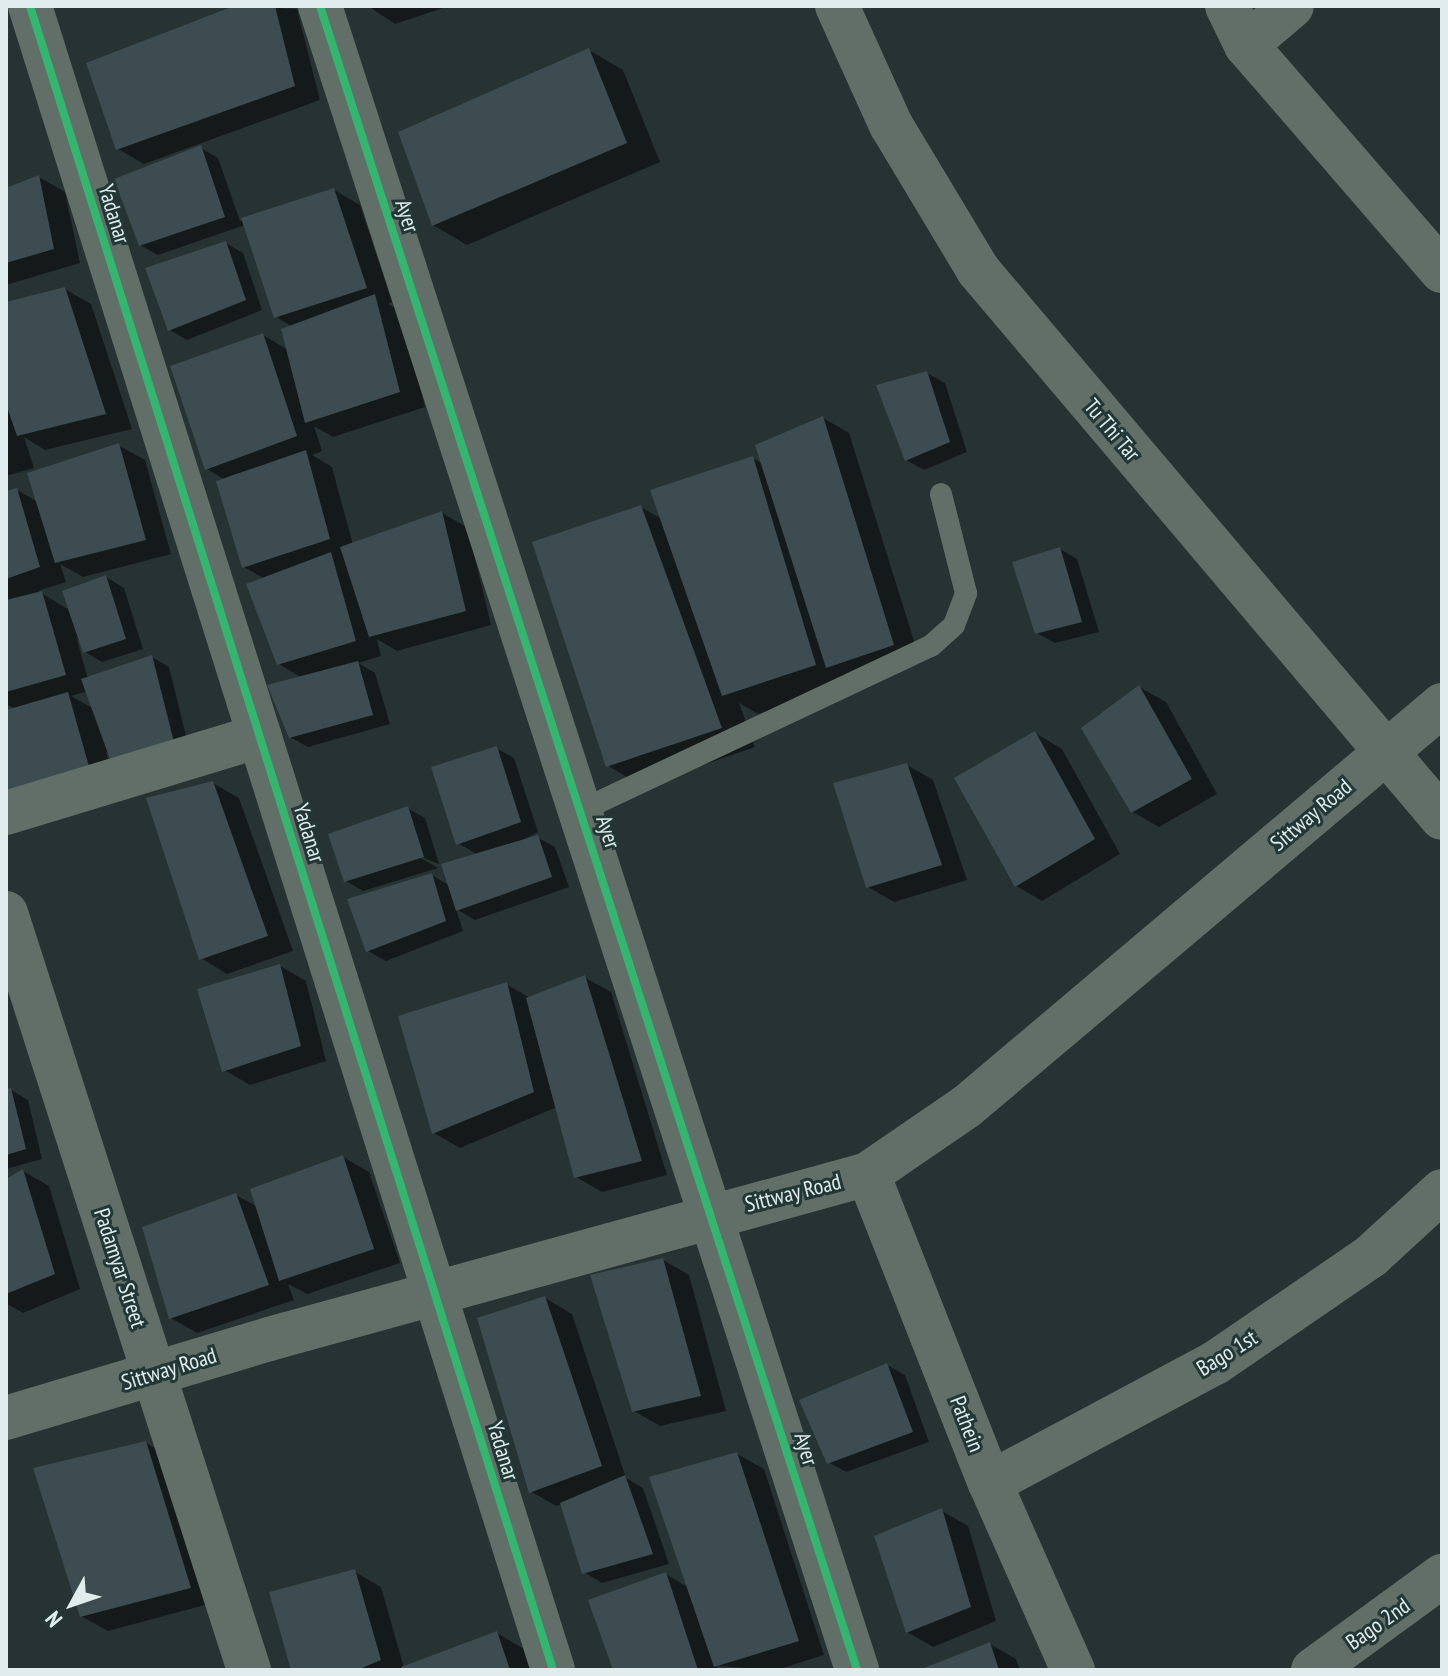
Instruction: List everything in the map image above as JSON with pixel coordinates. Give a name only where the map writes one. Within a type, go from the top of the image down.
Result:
[{"type":"street","name":"Ayer","points":[[320,6],[713,1213],[857,1670]]},
{"type":"street","name":"Tu Thi Tar","points":[[837,6],[891,125],[978,270],[1442,818]]},
{"type":"street","points":[[1227,6],[1246,45],[1442,271]]},
{"type":"street","points":[[1246,45],[1292,6]]},
{"type":"street","name":"Yadanar","points":[[30,11],[553,1670]]},
{"type":"street","name":"Sittway Road","points":[[6,1418],[713,1213],[868,1174],[966,1107],[1442,705]]},
{"type":"street","points":[[6,813],[260,736]]},
{"type":"street","name":"Padamyar Street","points":[[6,913],[249,1670]]},
{"type":"street","name":"Pathein","points":[[868,1174],[990,1483],[1073,1670]]},
{"type":"street","name":"Bago 1st","points":[[990,1483],[1215,1363],[1371,1256],[1442,1191]]},
{"type":"street","name":"Bago 2nd","points":[[1313,1670],[1442,1576]]},
{"type":"lane","points":[[582,810],[931,646],[954,625],[966,593],[941,494]]},
{"type":"building","points":[[234,6],[275,6],[295,86],[116,150],[86,63]]},
{"type":"building","points":[[589,48],[627,143],[432,226],[398,132]]},
{"type":"building","points":[[201,145],[225,217],[139,246],[114,179]]},
{"type":"building","points":[[39,175],[54,249],[6,263],[6,188]]},
{"type":"building","points":[[334,188],[367,288],[274,318],[241,218]]},
{"type":"building","points":[[226,241],[246,300],[168,331],[145,268]]},
{"type":"building","points":[[65,287],[106,414],[17,436],[6,404],[6,302]]},
{"type":"building","points":[[375,294],[400,392],[305,423],[281,329]]},
{"type":"building","points":[[263,333],[297,436],[205,470],[170,366]]},
{"type":"building","points":[[927,371],[950,442],[905,461],[876,385]]},
{"type":"building","points":[[823,416],[894,645],[826,668],[755,445]]},
{"type":"building","points":[[119,443],[146,540],[55,563],[27,473]]},
{"type":"building","points":[[306,450],[330,539],[242,568],[216,481]]},
{"type":"building","points":[[753,456],[816,665],[722,696],[650,490]]},
{"type":"building","points":[[17,488],[40,567],[6,579],[6,491]]},
{"type":"building","points":[[641,505],[722,728],[606,767],[532,542]]},
{"type":"building","points":[[442,511],[466,611],[369,637],[340,547]]},
{"type":"building","points":[[1060,547],[1082,622],[1035,634],[1012,562]]},
{"type":"building","points":[[331,552],[356,641],[277,665],[246,584]]},
{"type":"building","points":[[106,575],[126,639],[83,653],[62,591]]},
{"type":"building","points":[[42,591],[66,675],[6,692],[6,600]]},
{"type":"building","points":[[152,655],[175,746],[111,762],[81,679]]},
{"type":"building","points":[[358,661],[373,715],[289,738],[267,685]]},
{"type":"building","points":[[1139,685],[1192,779],[1131,813],[1081,728]]},
{"type":"building","points":[[68,692],[90,770],[11,801],[6,786],[6,710]]},
{"type":"building","points":[[1035,731],[1095,839],[1015,887],[954,778]]},
{"type":"building","points":[[497,746],[521,822],[456,845],[431,767]]},
{"type":"building","points":[[907,763],[942,865],[866,888],[833,783]]},
{"type":"building","points":[[213,781],[268,936],[199,960],[146,798]]},
{"type":"building","points":[[408,806],[424,857],[344,882],[328,834]]},
{"type":"building","points":[[538,835],[552,877],[456,911],[441,864]]},
{"type":"building","points":[[432,873],[446,921],[366,952],[347,899]]},
{"type":"building","points":[[280,964],[301,1046],[222,1072],[197,989]]},
{"type":"building","points":[[585,975],[642,1161],[574,1178],[526,998]]},
{"type":"building","points":[[507,982],[534,1092],[432,1134],[398,1016]]},
{"type":"building","points":[[11,1088],[26,1149],[6,1155],[6,1089]]},
{"type":"building","points":[[343,1155],[374,1249],[279,1281],[250,1189]]},
{"type":"building","points":[[23,1169],[55,1274],[6,1294],[6,1179]]},
{"type":"building","points":[[236,1193],[269,1285],[169,1319],[142,1227]]},
{"type":"building","points":[[663,1258],[701,1396],[632,1412],[590,1275]]},
{"type":"building","points":[[545,1296],[602,1466],[529,1493],[477,1318]]},
{"type":"building","points":[[887,1363],[913,1432],[827,1464],[799,1400]]},
{"type":"building","points":[[146,1441],[191,1588],[80,1617],[33,1468]]},
{"type":"building","points":[[737,1452],[799,1641],[714,1667],[649,1477]]},
{"type":"building","points":[[625,1475],[653,1554],[582,1574],[560,1503]]},
{"type":"building","points":[[942,1508],[971,1607],[906,1633],[874,1536]]},
{"type":"building","points":[[355,1569],[381,1660],[357,1670],[291,1670],[269,1592]]},
{"type":"building","points":[[666,1572],[698,1670],[613,1670],[588,1600]]},
{"type":"building","points":[[497,1631],[510,1670],[402,1670],[401,1667]]},
{"type":"building","points":[[990,1642],[999,1670],[919,1670]]},
{"type":"cycle path","points":[[30,6],[553,1670]]},
{"type":"cycle path","points":[[320,6],[857,1670]]}]
